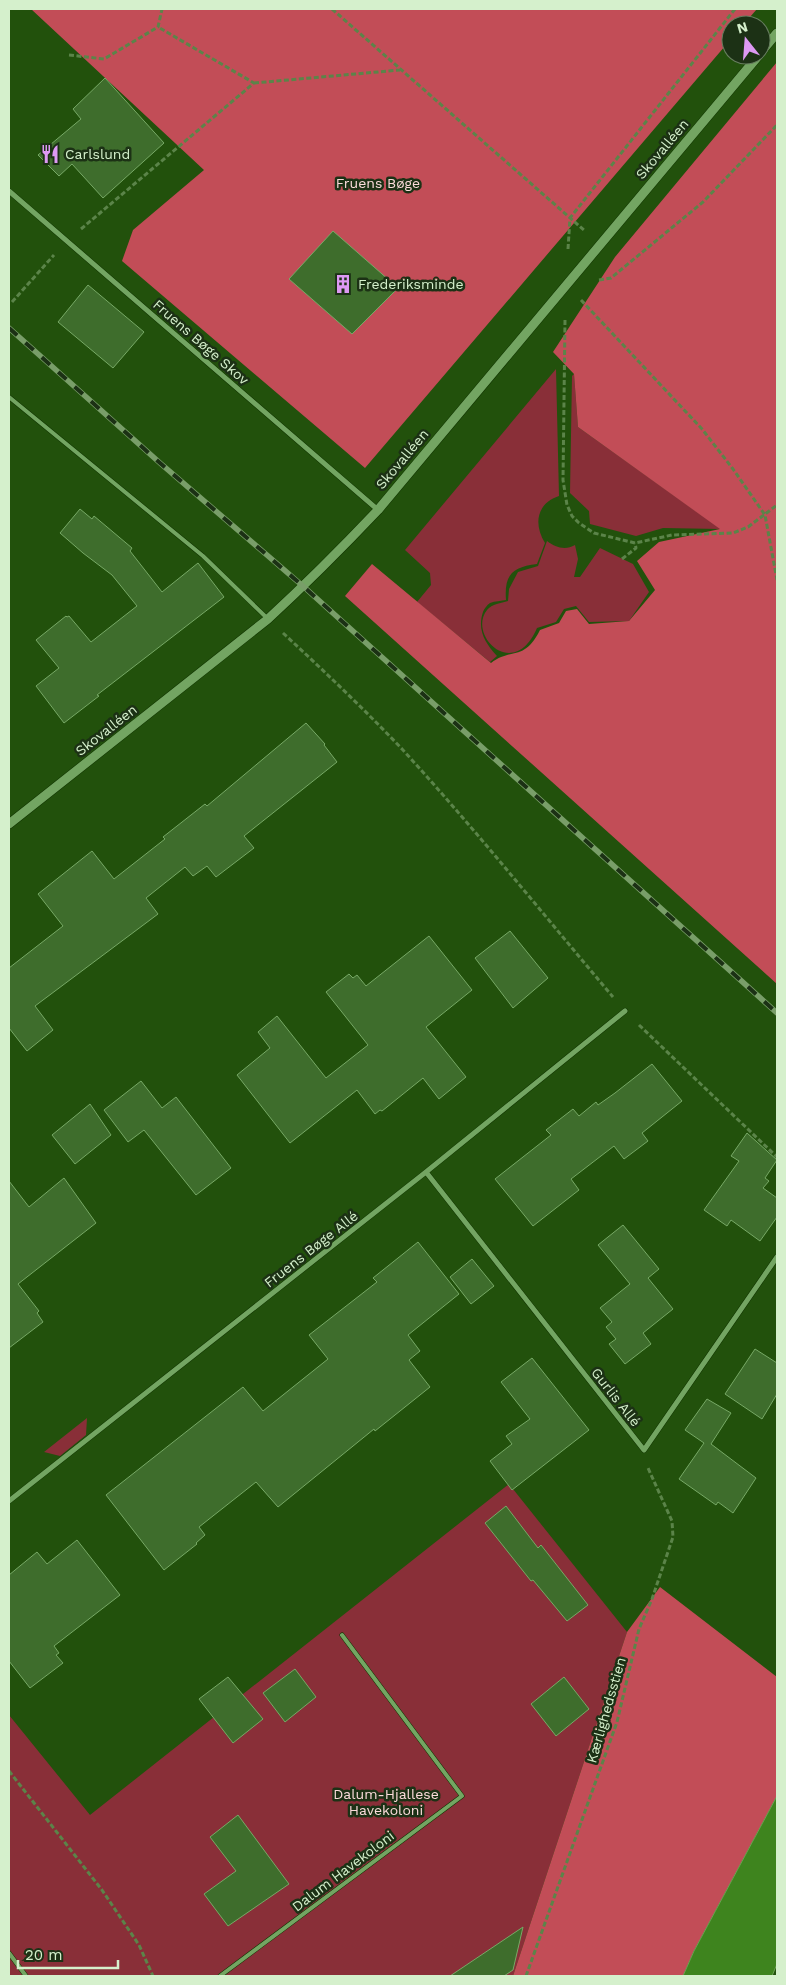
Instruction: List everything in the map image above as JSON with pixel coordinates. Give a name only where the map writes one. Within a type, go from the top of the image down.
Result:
[{"type":"street","name":"Skovalléen","points":[[9,824],[268,619],[304,588],[378,510],[751,65]]},
{"type":"street","name":"Fruens Bøge Skov","points":[[9,191],[378,510]]},
{"type":"street","name":"Fruens Bøge Allé","points":[[9,1501],[426,1172],[625,1011]]},
{"type":"street","name":"Gurlis Allé","points":[[426,1172],[644,1450],[777,1257]]},
{"type":"lane","points":[[9,397],[202,556],[268,619]]},
{"type":"lane","name":"Dalum Havekoloni","points":[[220,1976],[462,1796],[342,1635]]},
{"type":"lane","points":[[9,1953],[26,1976]]},
{"type":"path","points":[[69,54],[104,59],[158,27],[162,9]]},
{"type":"path","points":[[332,9],[601,244]]},
{"type":"path","points":[[735,9],[570,218],[566,284],[563,480],[567,505],[572,516],[594,533],[635,544],[672,535],[733,533],[748,527],[777,505]]},
{"type":"path","points":[[158,27],[254,83]]},
{"type":"path","points":[[12,302],[67,241],[254,83],[400,70]]},
{"type":"path","points":[[566,284],[611,278],[703,202],[777,125]]},
{"type":"path","points":[[566,284],[702,429],[765,515],[777,580]]},
{"type":"path","points":[[622,559],[636,548],[635,544]]},
{"type":"path","points":[[268,619],[325,672],[400,748],[456,810],[625,1011],[777,1157]]},
{"type":"path","name":"Kærlighedsstien","points":[[526,1976],[617,1722],[639,1629],[652,1599],[673,1537],[672,1521],[647,1466],[644,1450]]},
{"type":"path","points":[[9,1772],[102,1890],[139,1945],[153,1976]]},
{"type":"green space","name":"Fruens Bøge","points":[[31,9],[757,9],[752,15],[721,15],[721,51],[365,468],[122,261],[133,230],[204,170]]},
{"type":"green space","points":[[777,62],[777,984],[345,596],[372,564],[491,663],[498,658],[523,650],[529,646],[540,630],[559,623],[566,611],[577,609],[589,624],[629,621],[655,590],[637,561],[659,542],[720,529],[578,427],[574,374],[553,352],[615,257]]},
{"type":"green space","points":[[556,369],[559,496],[546,504],[539,515],[539,529],[545,543],[537,564],[522,567],[512,573],[507,584],[506,600],[490,603],[483,611],[481,625],[483,636],[497,656],[490,662],[417,602],[431,585],[430,573],[405,550]]},
{"type":"green space","points":[[574,374],[578,427],[721,529],[663,528],[636,536],[590,524],[589,511],[570,493],[572,376]]},
{"type":"green space","points":[[547,541],[560,548],[568,548],[575,545],[578,559],[574,577],[580,577],[600,548],[633,564],[649,592],[629,621],[589,622],[576,606],[564,609],[556,622],[537,628],[527,644],[517,651],[506,653],[496,649],[488,641],[483,631],[482,620],[489,608],[508,601],[509,589],[518,572],[538,566]]},
{"type":"green space","points":[[87,1418],[86,1435],[60,1456],[44,1452]]},
{"type":"green space","name":"Dalum-Hjallese Havekoloni","points":[[509,1484],[627,1632],[513,1976],[9,1976],[9,1715],[90,1815]]},
{"type":"green space","points":[[660,1587],[777,1677],[777,1796],[694,1951],[683,1976],[513,1976],[627,1632]]},
{"type":"shaded area","points":[[777,1796],[777,1964],[772,1976],[683,1976],[694,1951]]},
{"type":"building","points":[[105,78],[164,143],[103,198],[72,164],[59,176],[38,155],[81,119],[73,109]]},
{"type":"building","name":"Frederiksminde","points":[[333,231],[398,288],[352,334],[289,279]]},
{"type":"building","points":[[88,285],[144,332],[113,368],[58,322]]},
{"type":"building","points":[[80,509],[92,519],[94,516],[132,548],[130,551],[162,592],[198,563],[224,597],[97,695],[99,696],[64,723],[36,686],[59,668],[36,640],[66,616],[69,616],[91,642],[137,606],[112,575],[60,533]]},
{"type":"building","points":[[306,723],[325,744],[337,762],[244,836],[254,848],[216,877],[207,866],[193,876],[185,867],[146,898],[158,914],[35,1006],[53,1030],[27,1051],[9,1028],[9,968],[63,926],[38,894],[92,851],[114,879],[165,839],[163,837],[205,804],[207,806]]},
{"type":"building","points":[[510,931],[548,978],[513,1008],[475,958]]},
{"type":"building","points":[[429,936],[472,990],[426,1027],[466,1077],[439,1099],[423,1078],[382,1111],[380,1110],[375,1114],[357,1090],[290,1143],[237,1075],[270,1048],[258,1032],[277,1016],[326,1078],[368,1045],[326,992],[349,974],[353,978],[357,975],[366,986]]},
{"type":"building","points":[[652,1064],[682,1101],[642,1133],[648,1141],[624,1159],[614,1146],[571,1179],[579,1190],[533,1226],[495,1179],[551,1135],[546,1130],[573,1109],[579,1116],[596,1102],[598,1105],[615,1093]]},
{"type":"building","points":[[141,1081],[162,1108],[176,1097],[231,1168],[196,1195],[144,1130],[128,1142],[104,1110]]},
{"type":"building","points":[[90,1104],[111,1135],[75,1164],[52,1135]]},
{"type":"building","points":[[747,1133],[777,1160],[765,1178],[769,1181],[763,1188],[777,1198],[777,1217],[760,1241],[731,1220],[727,1226],[704,1210],[739,1161],[731,1156]]},
{"type":"building","points":[[64,1178],[96,1223],[18,1284],[39,1311],[37,1313],[43,1322],[9,1348],[9,1181],[29,1207]]},
{"type":"building","points":[[623,1225],[659,1269],[648,1278],[673,1309],[643,1333],[651,1344],[625,1364],[609,1344],[616,1339],[606,1327],[612,1322],[600,1308],[630,1284],[598,1245]]},
{"type":"building","points":[[418,1242],[459,1294],[408,1335],[420,1351],[409,1360],[430,1387],[375,1431],[374,1429],[278,1507],[256,1482],[199,1527],[205,1535],[197,1544],[164,1570],[106,1495],[243,1387],[263,1411],[328,1359],[309,1335],[377,1282],[373,1278]]},
{"type":"building","points":[[472,1259],[494,1286],[471,1304],[450,1277]]},
{"type":"building","points":[[755,1349],[777,1363],[777,1394],[762,1419],[725,1394]]},
{"type":"building","points":[[532,1358],[589,1430],[512,1490],[490,1461],[512,1444],[506,1436],[530,1419],[501,1382]]},
{"type":"building","points":[[707,1399],[731,1413],[711,1444],[756,1478],[733,1513],[718,1502],[716,1505],[679,1479],[704,1443],[685,1430]]},
{"type":"building","points":[[506,1506],[538,1548],[541,1545],[588,1605],[567,1621],[533,1580],[531,1581],[485,1523]]},
{"type":"building","points":[[77,1540],[120,1595],[54,1646],[59,1653],[56,1655],[63,1663],[30,1688],[9,1661],[9,1575],[37,1552],[47,1564]]},
{"type":"building","points":[[295,1669],[316,1697],[285,1722],[263,1693]]},
{"type":"building","points":[[228,1677],[263,1719],[233,1743],[199,1699]]},
{"type":"building","points":[[564,1677],[589,1709],[556,1736],[531,1704]]},
{"type":"building","points":[[238,1815],[289,1884],[228,1926],[204,1894],[236,1871],[210,1837]]},
{"type":"building","points":[[523,1927],[513,1970],[504,1976],[450,1976]]},
{"type":"railway","points":[[9,328],[160,463],[304,587],[777,1013]]},
{"type":"place","name":"Carlslund","points":[[50,154]]},
{"type":"place","name":"Frederiksminde","points":[[343,284]]}]
